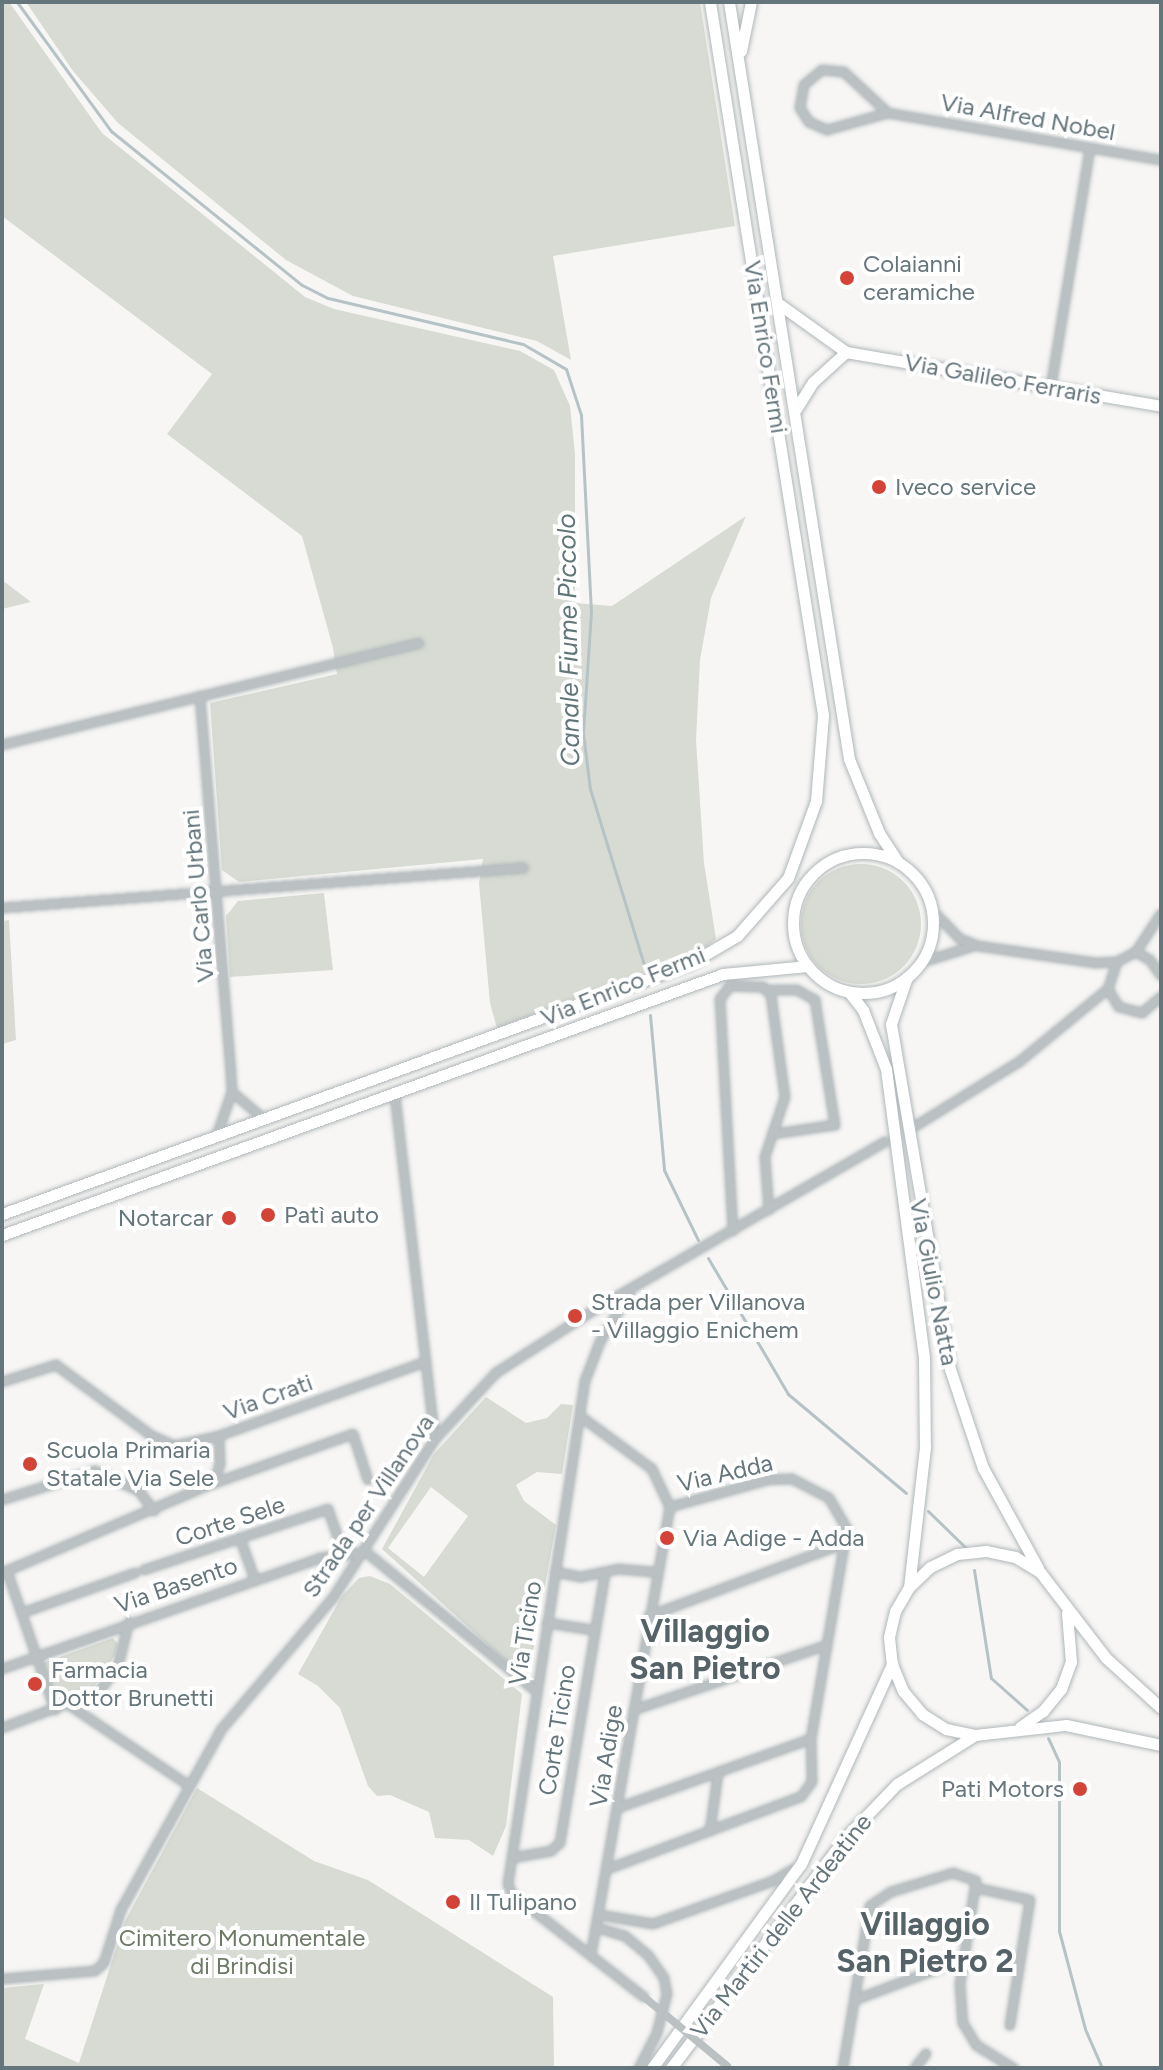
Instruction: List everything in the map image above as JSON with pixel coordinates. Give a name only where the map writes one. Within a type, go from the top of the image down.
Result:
[{"type":"main road","name":"Via Enrico Fermi","points":[[2,1214],[689,964],[737,936],[788,878],[816,801],[823,715],[710,2]]},
{"type":"main road","name":"Via Enrico Fermi","points":[[729,2],[796,409],[849,759],[879,833],[898,862]]},
{"type":"main road","points":[[740,64],[751,2]]},
{"type":"main road","points":[[779,304],[846,352],[813,382],[796,409]]},
{"type":"main road","name":"Via Galileo Ferraris","points":[[846,352],[1161,406]]},
{"type":"main road","points":[[857,853],[898,862],[915,876],[932,910],[932,937],[920,963],[907,977],[890,988],[849,992],[808,966],[798,947],[796,905],[788,878],[818,870],[857,853]]},
{"type":"main road","points":[[796,905],[818,870]]},
{"type":"main road","name":"Via Enrico Fermi","points":[[2,1235],[723,974],[808,966]]},
{"type":"main road","name":"Via Giulio Natta","points":[[907,977],[891,1024],[950,1369],[983,1468],[1040,1572]]},
{"type":"main road","name":"Via Giulio Natta","points":[[849,992],[868,1020],[886,1069],[924,1358],[925,1447],[909,1587]]},
{"type":"main road","points":[[1161,1708],[1106,1658],[1040,1572],[1000,1554],[957,1554],[930,1567],[909,1587],[889,1637],[892,1664],[903,1691],[922,1714],[946,1729],[975,1735],[1019,1727],[1096,1728],[1161,1745]]},
{"type":"main road","points":[[1019,1727],[1043,1711],[1061,1689],[1071,1662],[1073,1633],[1065,1605]]},
{"type":"main road","name":"Via Martiri delle Ardeatine","points":[[652,2068],[801,1864],[892,1664]]},
{"type":"main road","name":"Via Martiri delle Ardeatine","points":[[671,2068],[844,1839],[897,1784],[975,1735]]},
{"type":"street","name":"Via Alfred Nobel","points":[[888,113],[844,72],[822,70],[804,85],[800,108],[809,122],[827,130],[888,113],[1161,160]]},
{"type":"street","points":[[1051,387],[1090,150]]},
{"type":"street","points":[[2,745],[419,643]]},
{"type":"street","name":"Via Carlo Urbani","points":[[200,696],[232,1092],[217,1137]]},
{"type":"street","points":[[2,908],[523,868]]},
{"type":"street","points":[[932,910],[960,939],[978,946],[1063,962],[1117,962],[1136,952],[1161,914]]},
{"type":"street","points":[[920,963],[978,946]]},
{"type":"street","points":[[1136,952],[1150,960],[1161,976]]},
{"type":"street","points":[[914,1127],[1019,1062],[1108,989],[1117,962]]},
{"type":"street","points":[[733,1231],[720,999],[730,986],[797,990],[815,1000],[835,1125],[773,1134]]},
{"type":"street","points":[[1108,989],[1128,1012],[1142,1013],[1161,997]]},
{"type":"street","points":[[768,990],[785,1097],[765,1157],[769,1210]]},
{"type":"street","points":[[232,1092],[264,1119]]},
{"type":"street","points":[[395,1095],[435,1439]]},
{"type":"street","name":"Strada per Villanova","points":[[2,1979],[95,1971],[104,1963],[121,1910],[188,1785],[238,1708],[366,1552],[435,1439],[496,1373],[885,1142]]},
{"type":"street","name":"Via Ticino","points":[[591,1953],[512,1894],[508,1884],[580,1416],[600,1342],[631,1291]]},
{"type":"street","name":"Via Crati","points":[[2,1382],[56,1365],[152,1436],[174,1446],[219,1436],[426,1362]]},
{"type":"street","points":[[580,1416],[652,1469],[670,1507]]},
{"type":"street","points":[[55,1710],[22,1613],[4,1572],[214,1483],[353,1434],[368,1480]]},
{"type":"street","points":[[214,1483],[220,1464],[219,1436]]},
{"type":"street","points":[[2,1500],[95,1471],[139,1491],[154,1511]]},
{"type":"street","name":"Via Adda","points":[[608,1869],[809,1790],[814,1770],[811,1739],[847,1529],[829,1498],[792,1479],[768,1480],[670,1507]]},
{"type":"street","name":"Via Adige","points":[[591,1953],[598,1928],[656,1572],[670,1507]]},
{"type":"street","name":"Corte Sele","points":[[22,1613],[328,1509],[344,1555]]},
{"type":"street","points":[[240,1538],[255,1580]]},
{"type":"street","points":[[649,1616],[845,1543]]},
{"type":"street","points":[[366,1552],[536,1691]]},
{"type":"street","name":"Via Basento","points":[[2,1669],[255,1580],[344,1555],[366,1552]]},
{"type":"street","points":[[555,1572],[581,1577],[656,1572]]},
{"type":"street","name":"Corte Ticino","points":[[512,1858],[551,1851],[560,1843],[592,1630],[605,1573]]},
{"type":"street","points":[[2,1728],[69,1705],[107,1683],[126,1647],[129,1622]]},
{"type":"street","points":[[547,1623],[592,1630]]},
{"type":"street","points":[[634,1710],[827,1645]]},
{"type":"street","points":[[69,1705],[188,1785]]},
{"type":"street","points":[[618,1808],[811,1739]]},
{"type":"street","points":[[710,1831],[718,1774]]},
{"type":"street","points":[[600,1915],[653,1924],[773,1881],[801,1864]]},
{"type":"street","points":[[843,2068],[870,1906],[891,1892],[953,1873],[972,1878],[976,1888],[960,1984],[963,2023],[976,2045],[1013,2068]]},
{"type":"street","points":[[976,1888],[1030,1900],[1010,2025]]},
{"type":"street","points":[[598,1928],[625,1936],[664,1978],[667,1994],[657,2033],[639,2068]]},
{"type":"street","points":[[591,1953],[728,2067]]},
{"type":"street","points":[[855,2000],[953,1963]]},
{"type":"street","points":[[915,2068],[926,2054]]},
{"type":"green space","points":[[2,2],[9,2],[102,133],[305,297],[334,309],[520,351],[554,370],[570,406],[575,454],[575,603],[612,606],[746,516],[711,598],[700,660],[696,740],[704,863],[716,939],[703,950],[497,1028],[490,1003],[479,883],[483,859],[239,882],[222,870],[210,703],[337,674],[333,648],[302,536],[167,434],[212,374],[2,216]]},
{"type":"green space","points":[[26,2],[700,2],[735,226],[553,256],[571,360],[537,341],[353,296],[286,260],[118,123],[73,71]]},
{"type":"green space","points":[[2,580],[31,602],[2,609]]},
{"type":"green space","points":[[861,864],[884,868],[903,882],[917,901],[921,924],[917,947],[903,966],[884,980],[861,984],[838,980],[819,966],[805,947],[801,924],[805,901],[819,882],[838,868]]},
{"type":"green space","points":[[324,893],[333,970],[230,977],[226,916],[238,901]]},
{"type":"green space","points":[[9,920],[16,1040],[2,1044],[2,921]]},
{"type":"green space","points":[[486,1397],[526,1423],[547,1418],[561,1404],[573,1405],[562,1474],[537,1472],[516,1485],[524,1501],[556,1525],[531,1663],[525,1671],[516,1670],[382,1549],[434,1454]],"holes":[[[431,1487],[468,1516],[424,1577],[388,1548]]]},
{"type":"green space","points":[[370,1576],[390,1584],[522,1694],[506,1826],[493,1856],[469,1840],[435,1838],[429,1812],[390,1795],[377,1796],[368,1786],[340,1708],[318,1686],[298,1674],[342,1596],[359,1578]]},
{"type":"green space","points":[[113,1638],[118,1644],[115,1655],[94,1687],[56,1703],[43,1663]]},
{"type":"green space","name":"Cimitero Monumentale di Brindisi","points":[[197,1788],[314,1861],[368,1880],[553,1997],[554,2068],[2,2068],[2,1988],[44,1984],[25,2039],[79,2063],[125,1921]]},
{"type":"waterway","name":"Canale Fiume Piccolo","points":[[17,2],[111,131],[302,285],[328,298],[523,344],[566,369],[581,415],[591,612],[583,733],[590,789],[644,965]]},
{"type":"waterway","name":"Canale Fiume Piccolo","points":[[650,1015],[664,1170],[698,1240]]},
{"type":"waterway","name":"Canale Fiume Piccolo","points":[[708,1258],[788,1394],[906,1493]]},
{"type":"waterway","name":"Canale Fiume Piccolo","points":[[928,1511],[965,1547]]},
{"type":"waterway","name":"Canale Fiume Piccolo","points":[[974,1570],[991,1678],[1027,1710]]},
{"type":"waterway","name":"Canale Fiume Piccolo","points":[[1048,1738],[1059,1762],[1059,1931],[1085,2029],[1102,2068]]},
{"type":"place","name":"Colaianni ceramiche","points":[[847,278]]},
{"type":"place","name":"Iveco service","points":[[879,487]]},
{"type":"place","name":"Patì auto","points":[[268,1215]]},
{"type":"place","name":"Notarcar","points":[[229,1218]]},
{"type":"place","name":"Strada per Villanova - Villaggio Enichem","points":[[575,1316]]},
{"type":"place","name":"Scuola Primaria Statale Via Sele","points":[[30,1464]]},
{"type":"place","name":"Via Adige - Adda","points":[[667,1538]]},
{"type":"place","name":"Farmacia Dottor Brunetti","points":[[35,1684]]},
{"type":"place","name":"Pati Motors","points":[[1080,1789]]},
{"type":"place","name":"Il Tulipano","points":[[453,1902]]},
{"type":"district","name":"Villaggio San Pietro","points":[[705,1650]]},
{"type":"district","name":"Villaggio San Pietro 2","points":[[925,1944]]}]
